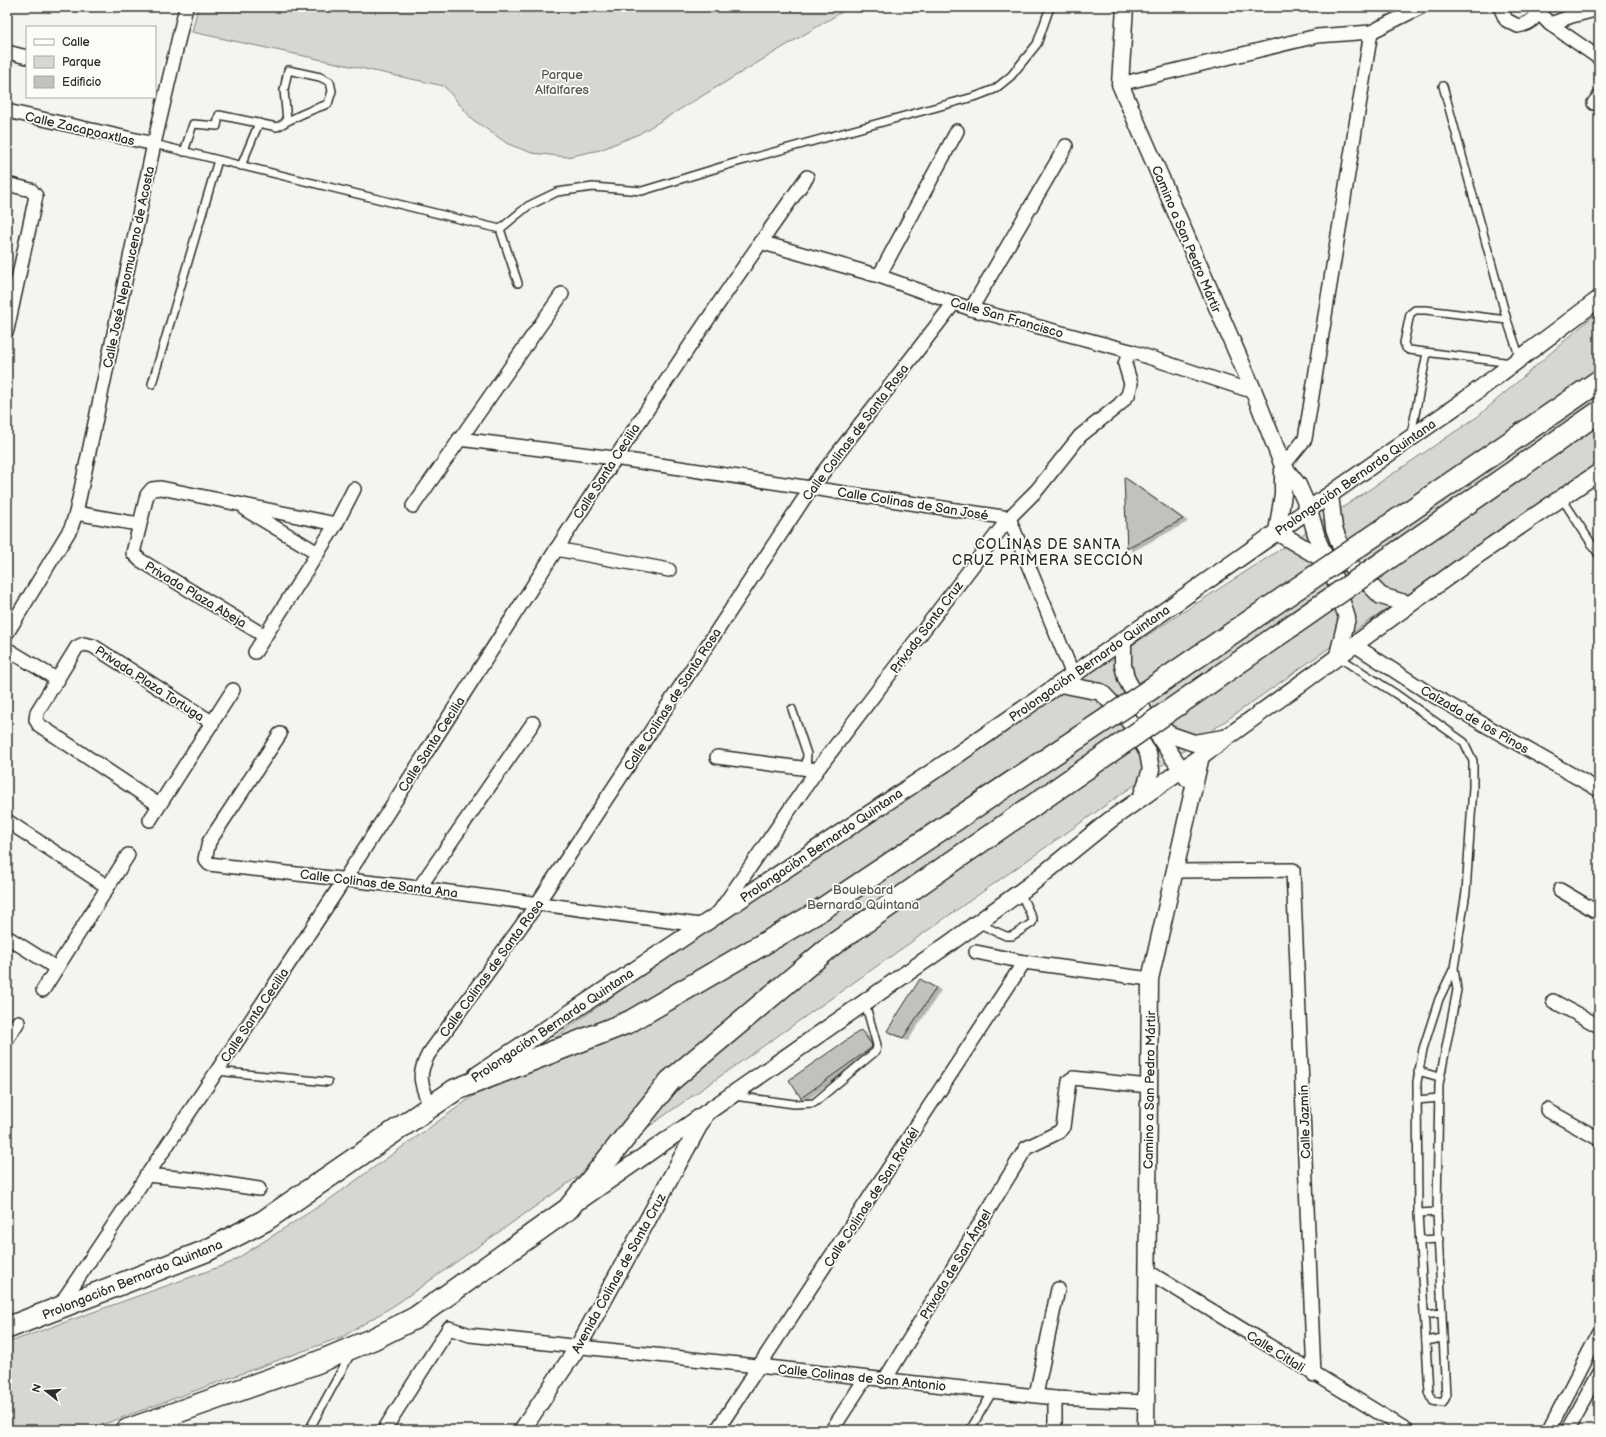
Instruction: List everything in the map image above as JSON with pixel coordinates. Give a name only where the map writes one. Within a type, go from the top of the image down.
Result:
[{"type":"main road","points":[[455,1090],[629,1022],[813,915],[1132,701],[1599,381]]},
{"type":"main road","points":[[127,1430],[316,1363],[415,1318],[568,1209],[670,1081],[831,946],[1599,412]]},
{"type":"main road","name":"Prolongación Bernardo Quintana","points":[[7,1328],[56,1311],[206,1251],[264,1221],[455,1090]]},
{"type":"street","name":"Calle José Nepomuceno de Acosta","points":[[7,634],[71,528],[76,512],[154,144],[161,87],[186,7]]},
{"type":"street","name":"Camino a San Pedro Mártir","points":[[1126,7],[1120,84],[1254,392],[1283,466],[1298,486],[1309,510],[1318,541],[1334,577],[1347,618],[1338,656]]},
{"type":"street","points":[[1120,84],[1317,36],[1370,32],[1421,7]]},
{"type":"street","points":[[1500,7],[1506,20],[1518,26],[1530,22],[1538,9],[1550,24],[1599,58]]},
{"type":"street","points":[[1550,24],[1572,16],[1599,9]]},
{"type":"street","points":[[1283,466],[1305,439],[1370,32]]},
{"type":"street","points":[[7,52],[26,57]]},
{"type":"street","name":"Calle Zacapoaxtlas","points":[[7,111],[154,144]]},
{"type":"street","points":[[879,276],[957,131]]},
{"type":"street","points":[[971,309],[1066,146]]},
{"type":"street","name":"Calle Santa Cecilia","points":[[56,1311],[345,878],[614,458],[760,242],[807,177]]},
{"type":"street","points":[[7,184],[31,190],[36,196],[7,330]]},
{"type":"street","name":"Calle San Francisco","points":[[760,242],[879,276],[971,309],[1130,351],[1254,392]]},
{"type":"street","points":[[413,506],[562,294]]},
{"type":"street","name":"Prolongación Bernardo Quintana","points":[[455,1090],[1060,684],[1469,397],[1599,299]]},
{"type":"street","name":"Calle Colinas de Santa Rosa","points":[[430,1107],[420,1080],[422,1067],[428,1055],[537,904],[811,488],[954,303]]},
{"type":"street","name":"Privada Santa Cruz","points":[[717,915],[812,769],[1009,518],[1037,490],[1080,436],[1119,405],[1128,395],[1131,384],[1125,364],[1130,351]]},
{"type":"street","name":"Calle Colinas de San José","points":[[459,439],[614,458],[1009,518]]},
{"type":"street","name":"Camino a San Pedro Mártir","points":[[1277,532],[1283,494],[1283,466]]},
{"type":"street","points":[[568,1209],[730,1095],[865,1003],[977,923],[1020,892],[1110,820],[1182,770],[1408,604],[1599,472]]},
{"type":"street","name":"Privada Plaza Abeja","points":[[265,636],[140,560],[133,553],[138,524],[147,495],[152,489],[161,488],[336,524]]},
{"type":"street","points":[[255,652],[336,524],[354,489]]},
{"type":"street","points":[[1330,495],[1334,528],[1344,556],[1351,566],[1381,596],[1408,604]]},
{"type":"street","name":"Privada Plaza Abeja","points":[[238,505],[318,553]]},
{"type":"street","points":[[76,512],[138,524]]},
{"type":"street","points":[[1009,518],[1073,675]]},
{"type":"street","points":[[1277,532],[1326,561]]},
{"type":"street","points":[[556,549],[669,570]]},
{"type":"street","points":[[1123,640],[1123,665],[1126,678],[1148,720],[1194,787]]},
{"type":"street","name":"Calzada de los Pinos","points":[[1353,644],[1426,692],[1599,790]]},
{"type":"street","name":"Privada Plaza Tortuga","points":[[159,805],[39,725],[36,720],[37,712],[77,647],[81,645],[89,645],[213,723]]},
{"type":"street","points":[[7,649],[58,680]]},
{"type":"street","points":[[1060,684],[1101,692],[1129,721],[1148,753],[1151,770],[1141,798]]},
{"type":"street","name":"Privada Plaza Tortuga","points":[[150,820],[233,690]]},
{"type":"street","points":[[1148,720],[1171,735],[1194,743],[1226,738]]},
{"type":"street","points":[[420,888],[533,723]]},
{"type":"street","name":"Calle Colinas de Santa Ana","points":[[280,734],[209,842],[205,859],[209,864],[345,878],[700,925]]},
{"type":"street","name":"Camino a San Pedro Mártir","points":[[1146,1430],[1150,979],[1201,756]]},
{"type":"street","points":[[717,757],[812,769]]},
{"type":"street","points":[[7,821],[108,887]]},
{"type":"street","points":[[43,990],[128,855]]},
{"type":"street","name":"Calle Jazmín","points":[[1175,871],[1293,870],[1314,1375]]},
{"type":"street","points":[[1560,890],[1599,913]]},
{"type":"street","points":[[7,937],[56,968]]},
{"type":"street","points":[[976,952],[1024,962],[1150,979]]},
{"type":"street","name":"Calle Colinas de San Rafaél","points":[[717,1430],[1024,962]]},
{"type":"street","points":[[1553,1001],[1599,1026]]},
{"type":"street","points":[[7,1039],[18,1022]]},
{"type":"street","name":"Privada de San Ángel","points":[[884,1381],[1026,1148],[1062,1129],[1069,1081],[1072,1078],[1148,1086]]},
{"type":"street","points":[[1547,1110],[1599,1139]]},
{"type":"street","name":"Avenida Colinas de Santa Cruz","points":[[522,1430],[578,1346],[707,1112]]},
{"type":"street","points":[[146,1175],[200,1180],[258,1190]]},
{"type":"street","name":"Calle Citlali","points":[[1147,1271],[1314,1375],[1407,1430]]},
{"type":"street","points":[[1036,1395],[1058,1289]]},
{"type":"street","name":"Calle Colinas de San Antonio","points":[[384,1430],[449,1328],[470,1335],[760,1366],[865,1379],[1055,1398],[1146,1402]]},
{"type":"street","points":[[1549,1430],[1599,1333]]},
{"type":"street","points":[[1586,1358],[1599,1365]]},
{"type":"street","points":[[1568,1430],[1599,1374]]},
{"type":"street","points":[[832,1430],[865,1379]]},
{"type":"street","points":[[1055,1398],[1055,1430]]},
{"type":"lane","points":[[500,229],[528,206],[557,192],[593,188],[642,191],[734,163],[977,96],[995,89],[1011,76],[1036,44],[1050,7]]},
{"type":"lane","points":[[184,152],[193,124],[217,126],[219,115],[277,127],[287,121],[298,114],[328,104],[332,91],[330,82],[320,77],[288,70],[284,90],[287,121]]},
{"type":"lane","points":[[1442,86],[1507,320],[1517,361],[1427,353],[1406,348],[1404,342],[1408,318],[1415,310],[1507,320]]},
{"type":"lane","points":[[241,166],[259,123]]},
{"type":"lane","points":[[154,144],[500,229]]},
{"type":"lane","points":[[152,384],[218,160]]},
{"type":"lane","points":[[500,229],[518,283]]},
{"type":"lane","points":[[1410,437],[1427,353]]},
{"type":"lane","points":[[1562,497],[1599,555]]},
{"type":"lane","points":[[1338,656],[1459,738],[1464,742],[1473,761],[1474,787],[1466,892],[1454,968],[1457,990],[1455,1006],[1439,1077],[1438,1098],[1437,1212],[1446,1397],[1443,1403],[1433,1401],[1429,1392],[1418,1213],[1417,1100],[1418,1071],[1439,999],[1454,968]]},
{"type":"lane","points":[[792,709],[812,769]]},
{"type":"lane","points":[[977,923],[1006,936],[1012,936],[1032,923],[1034,920],[1020,892]]},
{"type":"lane","points":[[730,1095],[794,1104],[814,1103],[876,1051],[877,1045],[865,1003]]},
{"type":"lane","points":[[216,1071],[328,1082]]},
{"type":"lane","points":[[1418,1071],[1439,1077]]},
{"type":"lane","points":[[1417,1100],[1438,1098]]},
{"type":"lane","points":[[1418,1213],[1437,1212]]},
{"type":"lane","points":[[1420,1240],[1439,1238]]},
{"type":"lane","points":[[1424,1315],[1442,1314]]},
{"type":"lane","points":[[1426,1341],[1443,1338]]},
{"type":"lane","points":[[309,1430],[354,1347]]},
{"type":"lane","points":[[970,1430],[993,1391]]},
{"type":"green space","name":"Parque Alfalfares","points":[[198,7],[850,7],[639,134],[600,150],[567,157],[532,153],[508,144],[472,119],[444,86],[192,32]]},
{"type":"green space","name":"Boulebard Bernardo Quintana","points":[[1599,311],[1599,466],[1566,490],[1339,641],[398,1303],[344,1336],[88,1430],[7,1430],[7,1343],[230,1263],[330,1199],[827,842],[1287,545],[1477,417]]},
{"type":"building","points":[[1124,477],[1183,519],[1127,549]]},
{"type":"building","points":[[920,979],[936,988],[903,1038],[887,1031]]},
{"type":"building","points":[[861,1030],[872,1045],[871,1048],[801,1098],[789,1080]]},
{"type":"district","name":"COLINAS DE SANTA CRUZ PRIMERA SECCIÓN","points":[[1048,552]]}]
